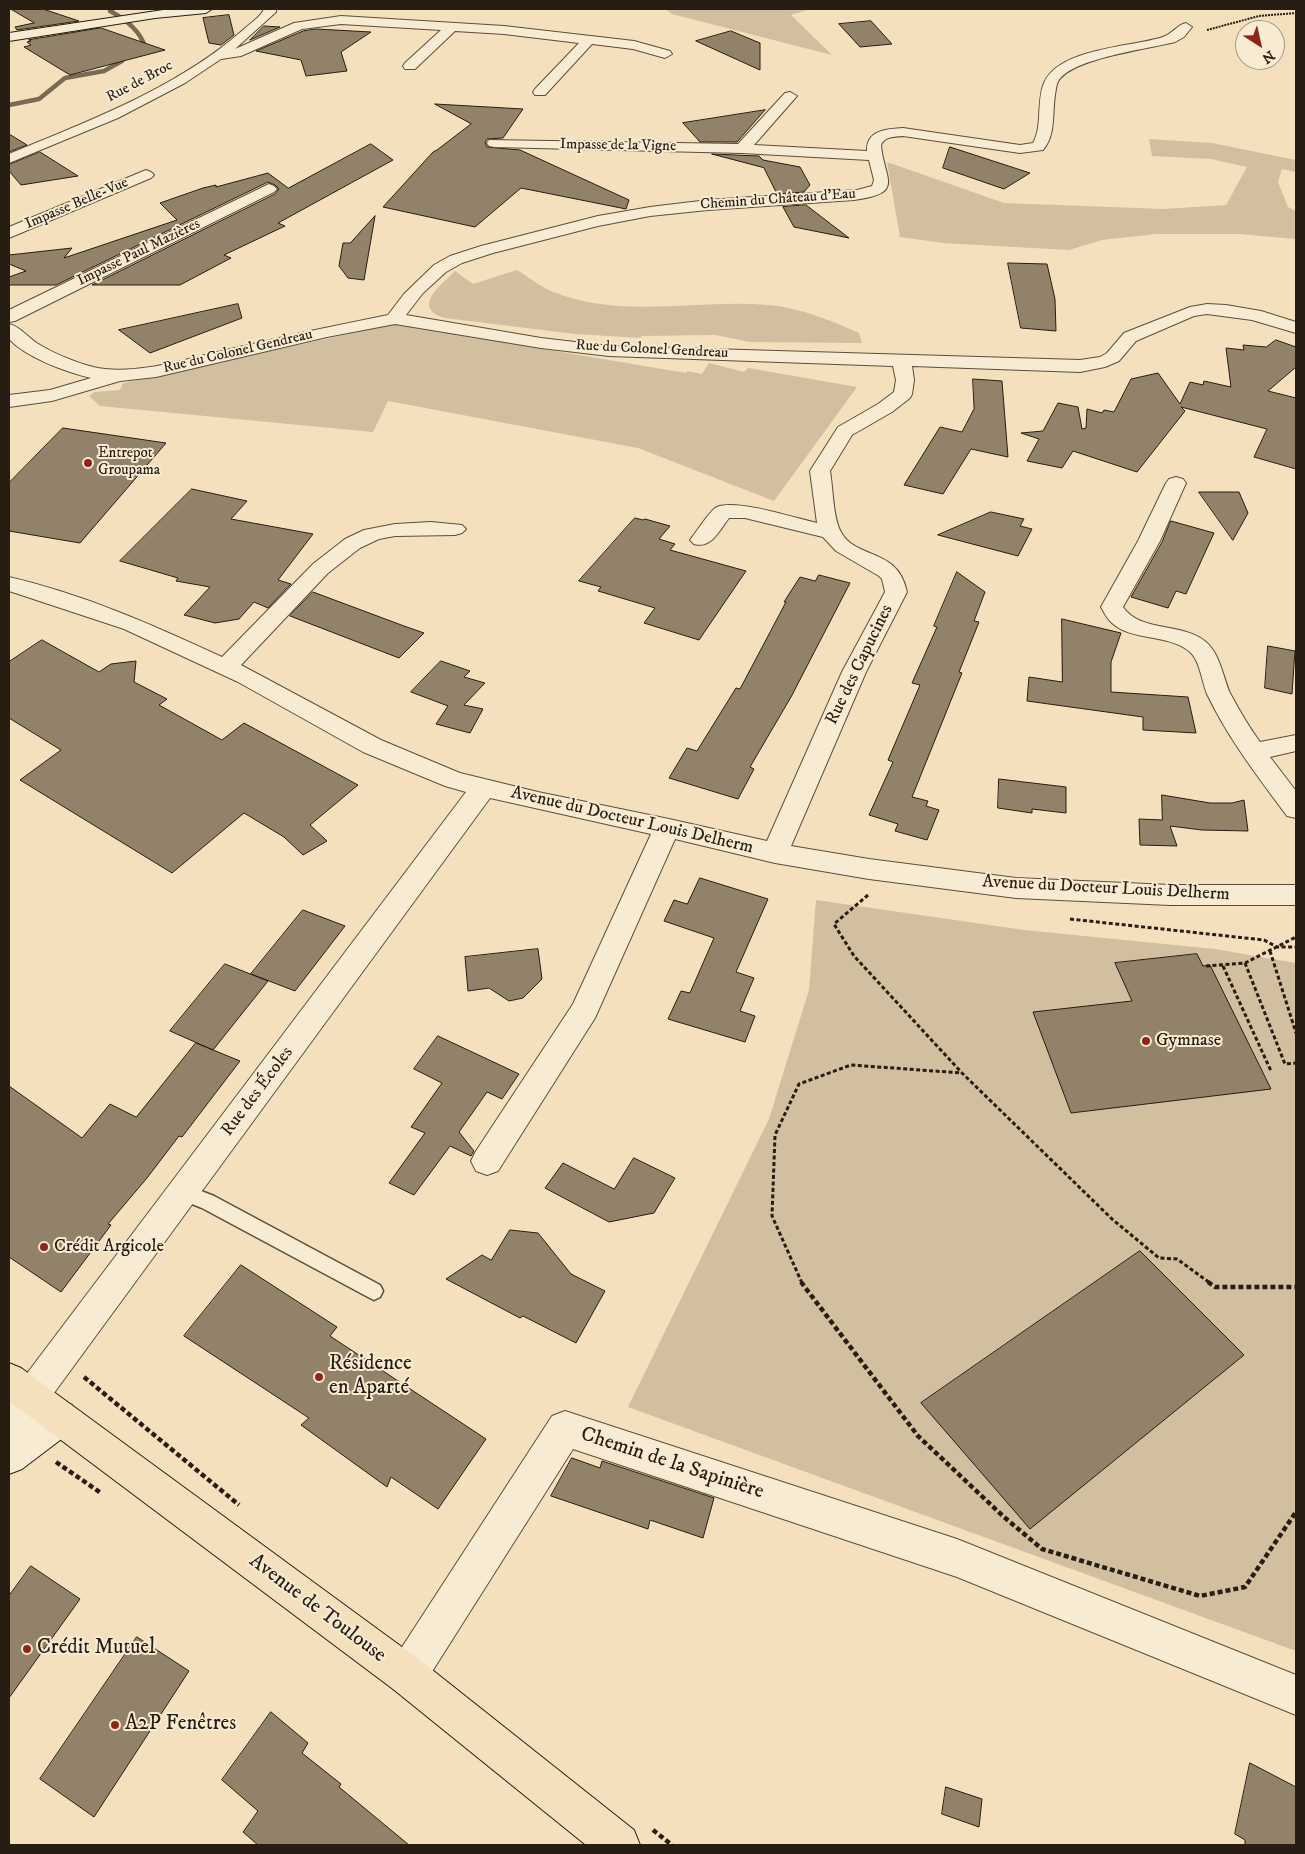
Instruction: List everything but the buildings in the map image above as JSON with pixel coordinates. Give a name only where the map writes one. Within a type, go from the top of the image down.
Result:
[{"type":"main road","name":"Avenue de Toulouse","points":[[33,1398],[407,1675],[619,1845]]},
{"type":"street","points":[[9,37],[113,21],[153,11],[206,9]]},
{"type":"street","name":"Rue de Broc","points":[[9,159],[100,121],[141,101],[220,55],[254,28],[270,12],[270,9]]},
{"type":"street","points":[[220,55],[236,53],[299,26],[331,20],[360,20],[452,27],[589,40],[634,45],[665,54]]},
{"type":"street","points":[[410,66],[452,27]]},
{"type":"street","points":[[874,156],[875,142],[879,137],[894,131],[1010,148],[1031,149],[1038,147],[1044,140],[1045,116],[1050,86],[1060,71],[1076,62],[1170,39],[1180,34],[1186,27]]},
{"type":"street","points":[[540,92],[589,40]]},
{"type":"street","points":[[742,149],[790,96]]},
{"type":"street","name":"Impasse de la Vigne","points":[[494,143],[742,149],[874,156]]},
{"type":"street","name":"Chemin du Château d'Eau","points":[[395,320],[414,294],[430,277],[445,265],[460,258],[592,223],[630,215],[708,206],[866,194],[880,187],[882,181],[874,156]]},
{"type":"street","name":"Impasse Belle-Vue","points":[[9,233],[146,175]]},
{"type":"street","name":"Impasse Paul Mazières","points":[[9,317],[269,189]]},
{"type":"street","name":"Rue du Colonel Gendreau","points":[[9,329],[21,341],[35,350],[72,366],[104,375],[117,376],[156,371],[327,332],[395,320],[540,343],[609,351],[1080,366],[1094,364],[1113,357],[1130,336],[1138,332],[1190,312],[1207,309],[1255,315],[1296,328]]},
{"type":"street","points":[[701,540],[723,512],[745,512],[830,532],[820,471],[845,431],[885,408],[903,394],[905,380],[901,359]]},
{"type":"street","points":[[9,401],[52,395],[117,376]]},
{"type":"street","points":[[1176,483],[1149,541],[1112,606],[1116,615],[1126,623],[1191,641],[1202,651],[1220,696],[1254,752],[1296,809]]},
{"type":"street","points":[[225,667],[314,575],[339,552],[360,539],[378,533],[407,529],[455,529]]},
{"type":"street","name":"Rue des Capucines","points":[[774,853],[854,672],[896,592],[893,578],[882,567],[862,559],[830,532]]},
{"type":"street","name":"Avenue du Docteur Louis Delherm","points":[[9,584],[118,619],[225,667],[372,746],[454,780],[538,801],[669,828],[774,853],[869,869],[1016,888],[1170,895],[1280,896],[1296,894]]},
{"type":"street","points":[[1254,752],[1296,743]]},
{"type":"street","name":"Rue des Écoles","points":[[9,1425],[33,1398],[183,1192],[484,787]]},
{"type":"street","points":[[487,1161],[585,1010],[660,843],[669,828]]},
{"type":"street","points":[[9,1456],[33,1398]]},
{"type":"street","name":"Chemin de la Sapinière","points":[[407,1675],[566,1429],[957,1558],[1296,1695]]},
{"type":"lane","points":[[183,1192],[208,1202],[374,1291]]},
{"type":"path","points":[[1170,39],[1259,16],[1296,12]]},
{"type":"path","points":[[869,869],[870,893],[834,924],[854,956],[962,1073],[1112,1219],[1159,1258],[1177,1258],[1216,1287],[1296,1287]]},
{"type":"path","points":[[1206,966],[1245,963],[1296,937]]},
{"type":"path","points":[[1270,951],[1296,1033]]},
{"type":"path","points":[[1245,963],[1284,1064],[1296,1063]]},
{"type":"path","points":[[1223,966],[1271,1071]]},
{"type":"path","points":[[962,1073],[851,1065],[799,1084],[776,1135],[772,1216],[802,1283],[918,1436],[1004,1517],[1042,1549],[1200,1596],[1245,1587],[1296,1512]]},
{"type":"shaded area","points":[[665,9],[810,9],[791,15],[832,55],[672,14]]},
{"type":"shaded area","points":[[1149,139],[1212,143],[1296,160],[1296,172],[1282,169],[1278,182],[1288,207],[1296,211],[1296,239],[1239,234],[1156,234],[1102,240],[1069,250],[943,243],[900,237],[887,162],[1004,203],[1164,209],[1226,205],[1247,167],[1211,159],[1152,156]]},
{"type":"shaded area","points":[[517,270],[541,286],[556,293],[582,301],[608,305],[635,307],[715,304],[779,306],[826,319],[859,333],[862,343],[749,342],[716,335],[641,336],[641,338],[575,334],[445,318],[435,314],[430,309],[429,303],[432,296],[455,271],[473,284]]},
{"type":"shaded area","points":[[395,324],[686,373],[687,371],[702,374],[709,363],[744,372],[748,368],[857,387],[774,501],[638,448],[388,401],[373,432],[100,406],[89,396],[95,392],[120,390],[123,383]]},
{"type":"shaded area","points":[[816,900],[1024,930],[1215,949],[1296,963],[1296,1651],[628,1407],[769,1119],[809,990]]},
{"type":"waterway","points":[[113,9],[110,11],[126,21],[140,35],[145,47],[139,48]]},
{"type":"waterway","points":[[9,105],[39,99],[65,78],[104,71],[122,61],[119,51]]},
{"type":"place","name":"Entrepot Groupama","points":[[88,463]]},
{"type":"place","name":"Gymnase","points":[[1146,1041]]},
{"type":"place","name":"Crédit Argicole","points":[[44,1247]]},
{"type":"place","name":"Résidence en Aparté","points":[[319,1377]]},
{"type":"place","name":"Crédit Mutuel","points":[[27,1649]]},
{"type":"place","name":"A2P Fenêtres","points":[[115,1725]]}]
